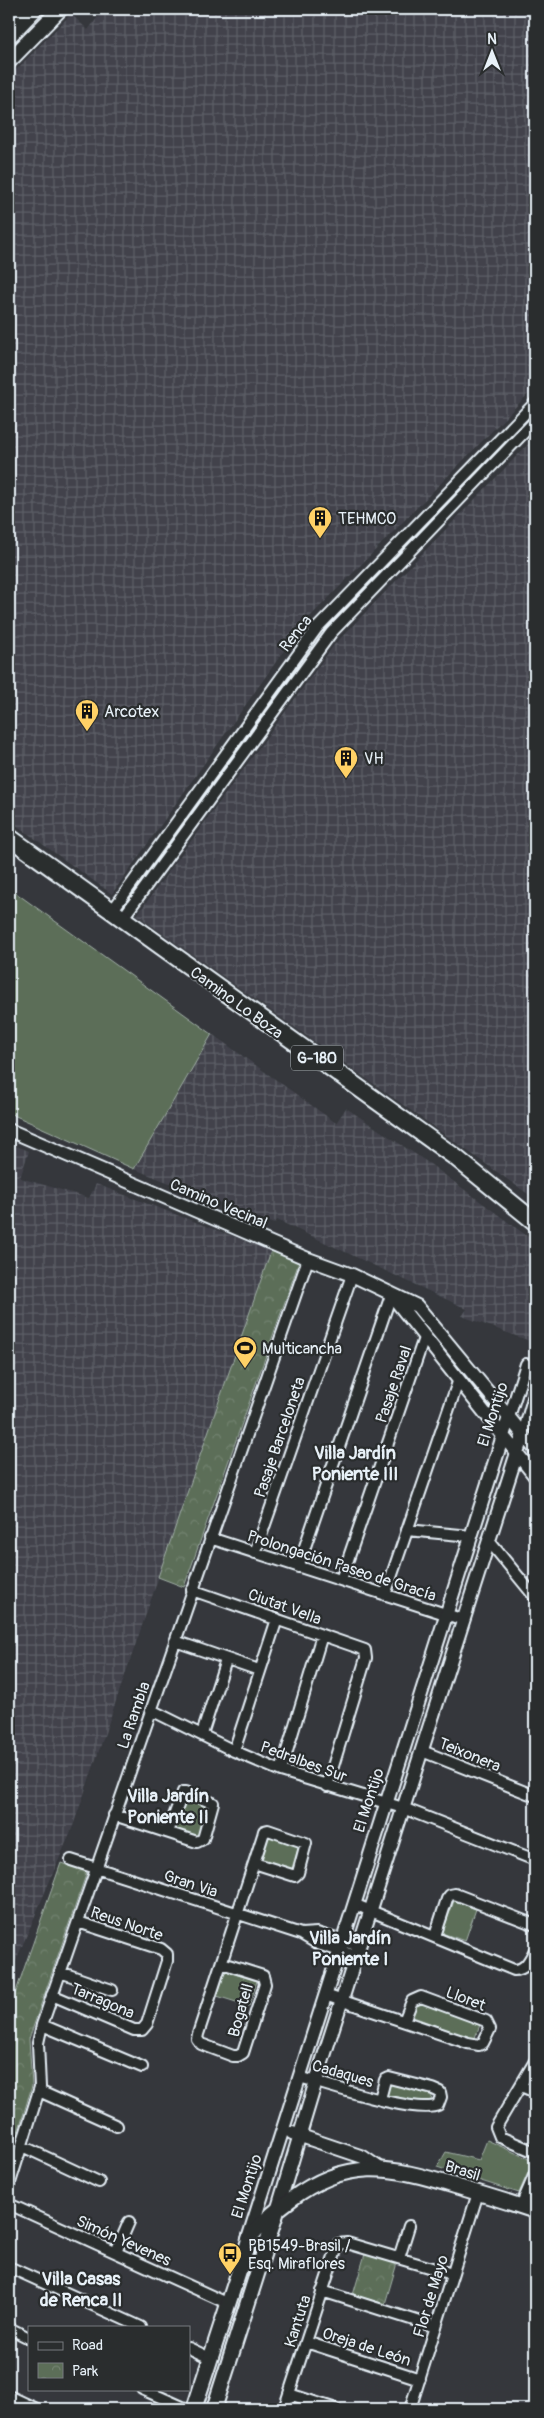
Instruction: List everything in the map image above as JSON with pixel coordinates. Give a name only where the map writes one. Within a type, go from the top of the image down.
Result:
[{"type":"highway","points":[[9,32],[32,9]]},
{"type":"main road","points":[[9,61],[60,9]]},
{"type":"main road","name":"Camino Lo Boza","points":[[9,837],[455,1157],[535,1222]]},
{"type":"main road","name":"Brasil","points":[[277,2211],[310,2186],[330,2176],[357,2169],[379,2168],[413,2173],[535,2210]]},
{"type":"main road","points":[[214,2409],[277,2211]]},
{"type":"main road","name":"El Montijo","points":[[194,2409],[245,2247],[258,2227],[277,2211]]},
{"type":"street","name":"Renca","points":[[117,915],[168,834],[307,640],[334,609],[535,403]]},
{"type":"street","name":"Renca","points":[[117,915],[179,842],[276,706],[331,633],[535,422]]},
{"type":"street","points":[[265,698],[276,706]]},
{"type":"street","points":[[168,834],[179,842]]},
{"type":"street","name":"Camino Vecinal","points":[[9,1130],[308,1259],[352,1275],[417,1306],[509,1417]]},
{"type":"street","name":"La Rambla","points":[[9,2186],[39,2091],[38,2043],[42,2025],[308,1259]]},
{"type":"street","name":"Pasaje Barceloneta","points":[[255,1553],[352,1275]]},
{"type":"street","points":[[391,1294],[458,1382],[535,1476]]},
{"type":"street","points":[[298,1567],[391,1294]]},
{"type":"street","name":"Pasaje Raval","points":[[341,1580],[424,1338]]},
{"type":"street","name":"El Montijo","points":[[245,2247],[526,1364]]},
{"type":"street","points":[[385,1595],[458,1382]]},
{"type":"street","points":[[277,2211],[316,2081],[517,1454],[535,1391]]},
{"type":"street","points":[[509,1417],[535,1449]]},
{"type":"street","points":[[407,1530],[471,1536]]},
{"type":"street","name":"Prolongación Paseo de Gracía","points":[[210,1538],[464,1620]]},
{"type":"street","points":[[489,1541],[535,1597]]},
{"type":"street","name":"Ciutat Vella","points":[[192,1590],[366,1652],[366,1658],[327,1786]]},
{"type":"street","points":[[234,1751],[258,1670],[277,1619]]},
{"type":"street","points":[[281,1770],[322,1635]]},
{"type":"street","points":[[175,1641],[258,1670]]},
{"type":"street","points":[[202,1734],[226,1660]]},
{"type":"street","name":"Pedralbes Sur","points":[[151,1710],[234,1751],[281,1770],[327,1786],[403,1808],[535,1860]]},
{"type":"street","name":"Teixonera","points":[[422,1752],[535,1796]]},
{"type":"street","points":[[114,1815],[168,1832],[200,1842],[213,1803],[186,1792],[180,1795],[168,1832]]},
{"type":"street","name":"Bogatell","points":[[222,1963],[256,1972],[263,1976],[265,1984],[243,2053],[238,2056],[233,2056],[201,2044],[197,2039],[264,1831],[268,1830],[306,1843],[304,1855],[296,1876],[254,1864]]},
{"type":"street","name":"Gran Via","points":[[71,1860],[301,1934],[317,1933],[340,1946],[358,1951]]},
{"type":"street","points":[[435,1936],[447,1899],[450,1895],[455,1894],[535,1925]]},
{"type":"street","points":[[354,1904],[514,1970],[521,1970],[525,1967],[535,1950]]},
{"type":"street","name":"Reus Norte","points":[[78,1922],[161,1950],[167,1954],[168,1958],[162,1979],[147,2024],[142,2030]]},
{"type":"street","points":[[60,1972],[112,1990]]},
{"type":"street","name":"Tarragona","points":[[52,1995],[134,2030],[142,2030]]},
{"type":"street","name":"Lloret","points":[[325,1995],[404,2022],[478,2045],[483,2042],[490,2029],[486,2022],[421,1997],[416,1997],[412,2001],[404,2022]]},
{"type":"street","points":[[42,2025],[142,2068]]},
{"type":"street","points":[[535,2061],[497,2123],[496,2131],[500,2137],[535,2152]]},
{"type":"street","name":"Cadaques","points":[[299,2077],[380,2099],[427,2108],[438,2105],[441,2097],[440,2092],[433,2089],[389,2078],[385,2080],[380,2099]]},
{"type":"street","points":[[521,2086],[535,2092]]},
{"type":"street","points":[[39,2091],[117,2126]]},
{"type":"street","name":"Brasil","points":[[283,2130],[363,2157],[379,2168]]},
{"type":"street","points":[[22,2146],[99,2182]]},
{"type":"street","points":[[521,2206],[535,2174]]},
{"type":"street","name":"Flor de Mayo","points":[[410,2409],[478,2193]]},
{"type":"street","name":"Simón Yevenes","points":[[9,2204],[227,2303]]},
{"type":"street","points":[[116,2252],[129,2222]]},
{"type":"street","points":[[409,2226],[399,2258],[452,2274]]},
{"type":"street","name":"Kantuta","points":[[284,2409],[322,2291],[340,2243],[346,2242],[399,2258]]},
{"type":"street","points":[[9,2267],[140,2326]]},
{"type":"street","points":[[322,2291],[436,2327]]},
{"type":"street","points":[[9,2328],[28,2338]]},
{"type":"street","name":"Oreja de León","points":[[306,2342],[420,2378]]},
{"type":"street","points":[[190,2348],[210,2358]]},
{"type":"street","points":[[144,2390],[187,2409]]},
{"type":"street","points":[[289,2394],[336,2409]]},
{"type":"street","points":[[9,2396],[37,2409]]},
{"type":"shaded area","points":[[104,9],[535,9],[535,387],[302,625],[112,894],[9,820],[9,77],[71,14],[88,30]]},
{"type":"shaded area","points":[[535,437],[535,1199],[137,915],[334,645]]},
{"type":"shaded area","points":[[212,1034],[336,1123],[346,1108],[430,1164],[535,1242],[535,1343],[462,1316],[467,1309],[277,1220],[274,1224],[134,1169]]},
{"type":"shaded area","points":[[9,1143],[29,1151],[20,1178],[89,1198],[96,1184],[271,1251],[73,1826],[9,1977]]},
{"type":"green space","points":[[9,888],[212,1034],[134,1169],[9,1113]]},
{"type":"green space","points":[[271,1251],[299,1262],[184,1587],[158,1577]]},
{"type":"green space","points":[[184,1797],[209,1805],[198,1837],[173,1829]]},
{"type":"green space","points":[[267,1836],[299,1846],[291,1871],[259,1861]]},
{"type":"green space","points":[[61,1863],[87,1872],[29,2039],[32,2086],[9,2162],[9,2022],[13,2000]]},
{"type":"green space","points":[[454,1901],[476,1909],[465,1941],[442,1933]]},
{"type":"green space","points":[[225,1971],[257,1981],[249,2006],[217,1996]]},
{"type":"green space","points":[[417,2000],[480,2025],[474,2040],[411,2016]]},
{"type":"green space","points":[[388,2082],[433,2092],[430,2105],[385,2095]]},
{"type":"green space","points":[[487,2140],[533,2161],[519,2193],[437,2167],[446,2152],[479,2160]]},
{"type":"green space","points":[[365,2254],[397,2263],[385,2304],[353,2295]]},
{"type":"place","name":"TEHMCO","points":[[320,539]]},
{"type":"place","name":"Arcotex","points":[[87,732]]},
{"type":"place","name":"VH","points":[[346,779]]},
{"type":"place","name":"Multicancha","points":[[245,1369]]},
{"type":"place","name":"PB1549-Brasil / Esq. Miraflores","points":[[230,2275]]},
{"type":"district","name":"Villa Jardín Poniente III","points":[[355,1464]]},
{"type":"district","name":"Villa Jardín Poniente II","points":[[168,1806]]},
{"type":"district","name":"Villa Jardín Poniente I","points":[[350,1948]]},
{"type":"district","name":"Villa Casas de Renca II","points":[[81,2289]]}]
